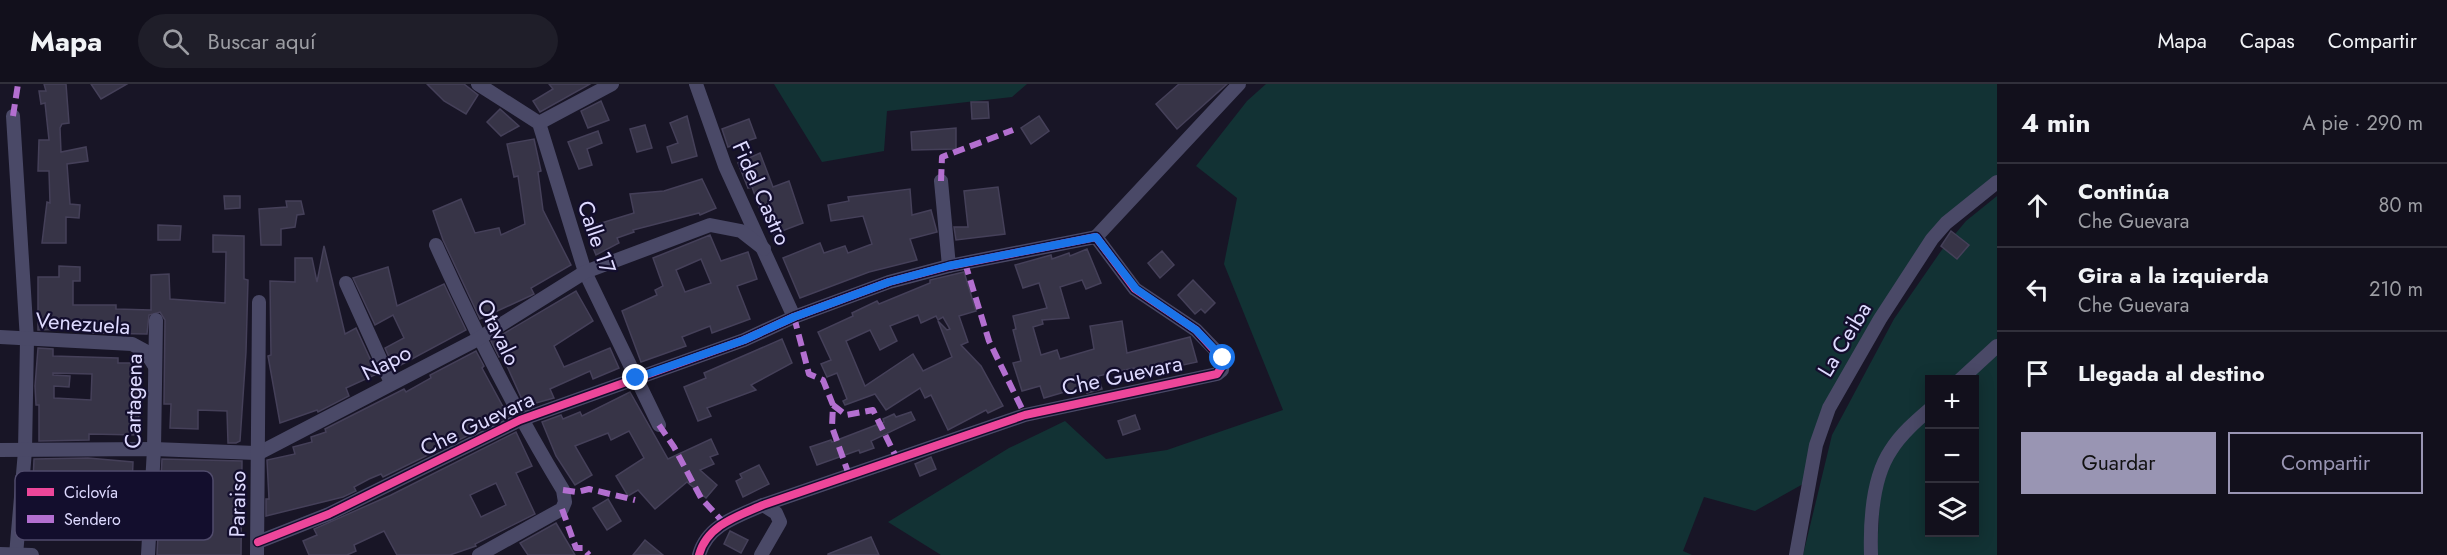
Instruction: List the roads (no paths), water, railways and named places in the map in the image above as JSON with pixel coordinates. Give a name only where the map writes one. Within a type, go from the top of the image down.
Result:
[{"type":"street","points":[[478,84],[539,123],[612,84]]},
{"type":"street","name":"Fidel Castro","points":[[696,84],[725,166],[794,317]]},
{"type":"street","points":[[1096,237],[1239,84]]},
{"type":"street","points":[[13,116],[27,340],[23,471]]},
{"type":"street","name":"Calle 17","points":[[539,123],[585,272],[659,425]]},
{"type":"street","points":[[941,181],[948,266]]},
{"type":"street","name":"La Ceiba","points":[[1796,555],[1816,445],[1836,392],[1911,268],[1932,239],[1946,223],[1997,182]]},
{"type":"street","name":"Napo","points":[[259,453],[391,382],[478,339],[585,272],[710,225],[741,231],[764,249]]},
{"type":"street","name":"Che Guevara","points":[[257,549],[520,420],[744,340],[794,317],[889,282],[948,266],[1096,237],[1136,289],[1196,330],[1223,358],[1222,370],[1217,374],[1025,414],[763,505],[723,522],[702,545],[699,555]]},
{"type":"street","name":"Otavalo","points":[[436,245],[478,339],[520,420],[563,490],[565,502],[562,509],[479,555]]},
{"type":"street","points":[[346,283],[391,382]]},
{"type":"street","name":"Paraiso","points":[[257,549],[259,302]]},
{"type":"street","name":"Cartagena","points":[[153,471],[156,320]]},
{"type":"street","name":"Venezuela","points":[[0,337],[132,344],[145,351],[154,365]]},
{"type":"street","points":[[1965,375],[1997,346]]},
{"type":"street","points":[[1871,555],[1880,469],[1902,435],[1925,413]]},
{"type":"street","points":[[0,450],[154,449],[259,453]]},
{"type":"street","points":[[761,555],[780,522],[776,513],[763,505]]},
{"type":"street","points":[[16,555],[17,540]]},
{"type":"street","name":"Cartagena","points":[[148,555],[149,540]]},
{"type":"street","points":[[0,554],[32,555]]}]
